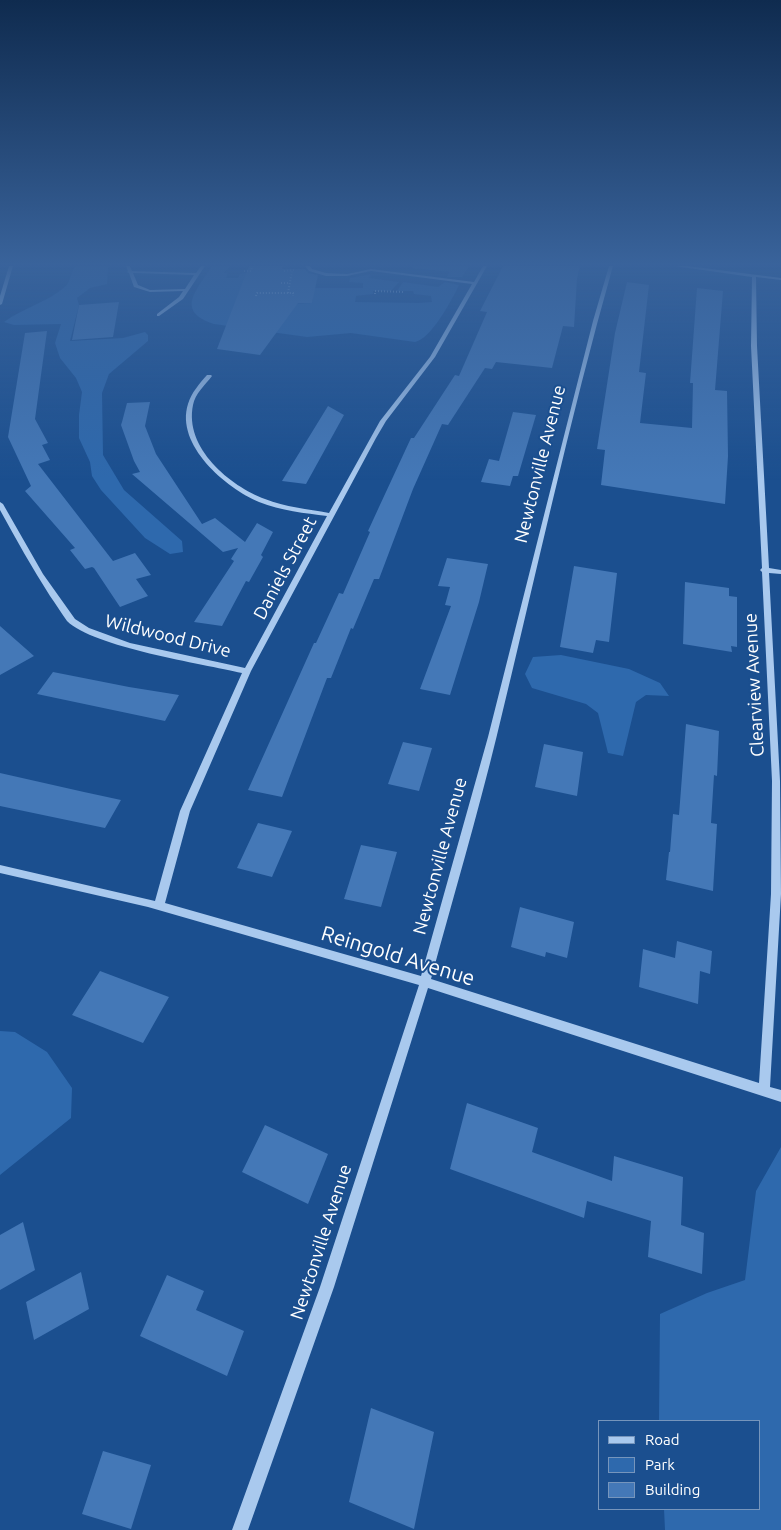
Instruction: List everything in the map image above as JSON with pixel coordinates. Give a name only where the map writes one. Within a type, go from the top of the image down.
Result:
[{"type":"street","name":"Daniels Street","points":[[159,906],[186,811],[247,671],[330,515],[383,421],[432,356],[443,337]]},
{"type":"street","name":"Newtonville Avenue","points":[[240,1530],[327,1287],[425,982],[492,737],[570,418],[592,337]]},
{"type":"street","name":"Clearview Avenue","points":[[754,337],[764,570],[776,781],[776,894],[764,1091]]},
{"type":"street","points":[[208,376],[191,401],[188,422],[194,441],[219,472],[240,491],[264,502],[330,515]]},
{"type":"street","name":"Wildwood Drive","points":[[0,504],[46,584],[66,614],[74,622],[92,632],[131,645],[247,671]]},
{"type":"street","points":[[764,570],[781,572]]},
{"type":"street","name":"Reingold Avenue","points":[[0,869],[159,906],[425,982],[781,1096]]},
{"type":"green space","points":[[57,337],[71,337],[70,341],[148,337],[148,341],[109,374],[102,393],[103,455],[124,490],[182,541],[183,552],[170,554],[145,538],[101,490],[92,476],[90,462],[79,438],[82,392],[76,378],[60,358],[55,343]]},
{"type":"green space","points":[[382,337],[423,337],[415,342]]},
{"type":"green space","points":[[561,655],[629,669],[660,683],[669,696],[646,695],[636,702],[623,756],[608,753],[598,713],[586,704],[532,688],[525,674],[533,657]]},
{"type":"green space","points":[[0,1031],[15,1032],[47,1052],[72,1088],[71,1118],[0,1175]]},
{"type":"green space","points":[[781,1147],[781,1530],[665,1530],[664,1510],[761,1510],[761,1420],[659,1420],[660,1314],[707,1293],[745,1280],[756,1191]]},
{"type":"building","points":[[24,337],[46,337],[35,419],[48,443],[42,445],[50,460],[38,464],[113,561],[135,553],[151,575],[136,579],[148,596],[120,607],[94,568],[85,569],[70,550],[75,548],[25,491],[31,486],[8,437]]},
{"type":"building","points":[[73,337],[108,337],[72,340]]},
{"type":"building","points":[[221,337],[273,337],[260,355],[217,349]]},
{"type":"building","points":[[476,337],[560,337],[552,368],[496,362],[492,369],[485,368],[448,425],[442,424],[413,489],[379,579],[374,579],[353,629],[351,628],[331,678],[327,678],[282,797],[248,790],[314,643],[316,643],[339,593],[343,594],[370,532],[368,531],[411,438],[414,438],[455,375],[459,376]]},
{"type":"building","points":[[614,337],[643,337],[639,372],[646,373],[640,423],[692,428],[693,383],[690,383],[693,337],[719,337],[715,390],[727,391],[728,456],[725,504],[601,485],[605,450],[597,449]]},
{"type":"building","points":[[150,402],[145,426],[156,454],[202,524],[215,518],[245,542],[257,523],[273,532],[261,555],[263,557],[249,582],[246,581],[222,626],[194,622],[234,561],[231,559],[238,548],[223,552],[132,474],[140,472],[121,425],[127,403]]},
{"type":"building","points":[[328,406],[344,415],[306,484],[282,481]]},
{"type":"building","points":[[513,412],[536,415],[518,476],[513,476],[510,486],[481,482],[489,459],[499,461]]},
{"type":"building","points":[[447,558],[488,564],[479,602],[450,695],[420,689],[451,606],[445,605],[450,587],[438,586]]},
{"type":"building","points":[[574,566],[617,573],[609,642],[596,640],[593,653],[560,647]]},
{"type":"building","points":[[685,582],[729,588],[729,596],[737,597],[737,647],[731,646],[732,652],[683,644]]},
{"type":"building","points":[[0,626],[34,656],[0,675]]},
{"type":"building","points":[[53,672],[179,695],[165,721],[37,694]]},
{"type":"building","points":[[686,724],[719,731],[717,776],[714,775],[711,823],[717,824],[713,891],[666,880],[673,814],[679,815]]},
{"type":"building","points":[[403,742],[432,748],[419,791],[388,784]]},
{"type":"building","points":[[544,744],[583,752],[577,796],[535,787]]},
{"type":"building","points":[[0,773],[121,800],[105,828],[0,806]]},
{"type":"building","points":[[258,823],[292,831],[272,877],[237,868]]},
{"type":"building","points":[[361,845],[397,852],[381,907],[344,899]]},
{"type":"building","points":[[520,907],[574,922],[567,958],[546,952],[545,957],[511,947]]},
{"type":"building","points":[[677,941],[712,951],[710,974],[700,971],[698,1004],[639,987],[643,949],[675,958]]},
{"type":"building","points":[[100,971],[169,997],[143,1043],[72,1015]]},
{"type":"building","points":[[467,1103],[538,1128],[532,1152],[612,1181],[614,1156],[683,1177],[681,1225],[704,1233],[702,1274],[648,1257],[651,1221],[587,1201],[584,1218],[450,1169]]},
{"type":"building","points":[[265,1125],[328,1154],[308,1204],[242,1172]]},
{"type":"building","points":[[23,1222],[35,1270],[0,1290],[0,1235]]},
{"type":"building","points":[[81,1272],[89,1309],[34,1340],[26,1302]]},
{"type":"building","points":[[167,1275],[204,1291],[196,1310],[244,1331],[227,1376],[140,1336]]},
{"type":"building","points":[[371,1408],[434,1432],[414,1529],[349,1502]]},
{"type":"building","points":[[103,1451],[151,1465],[131,1529],[82,1514]]}]
